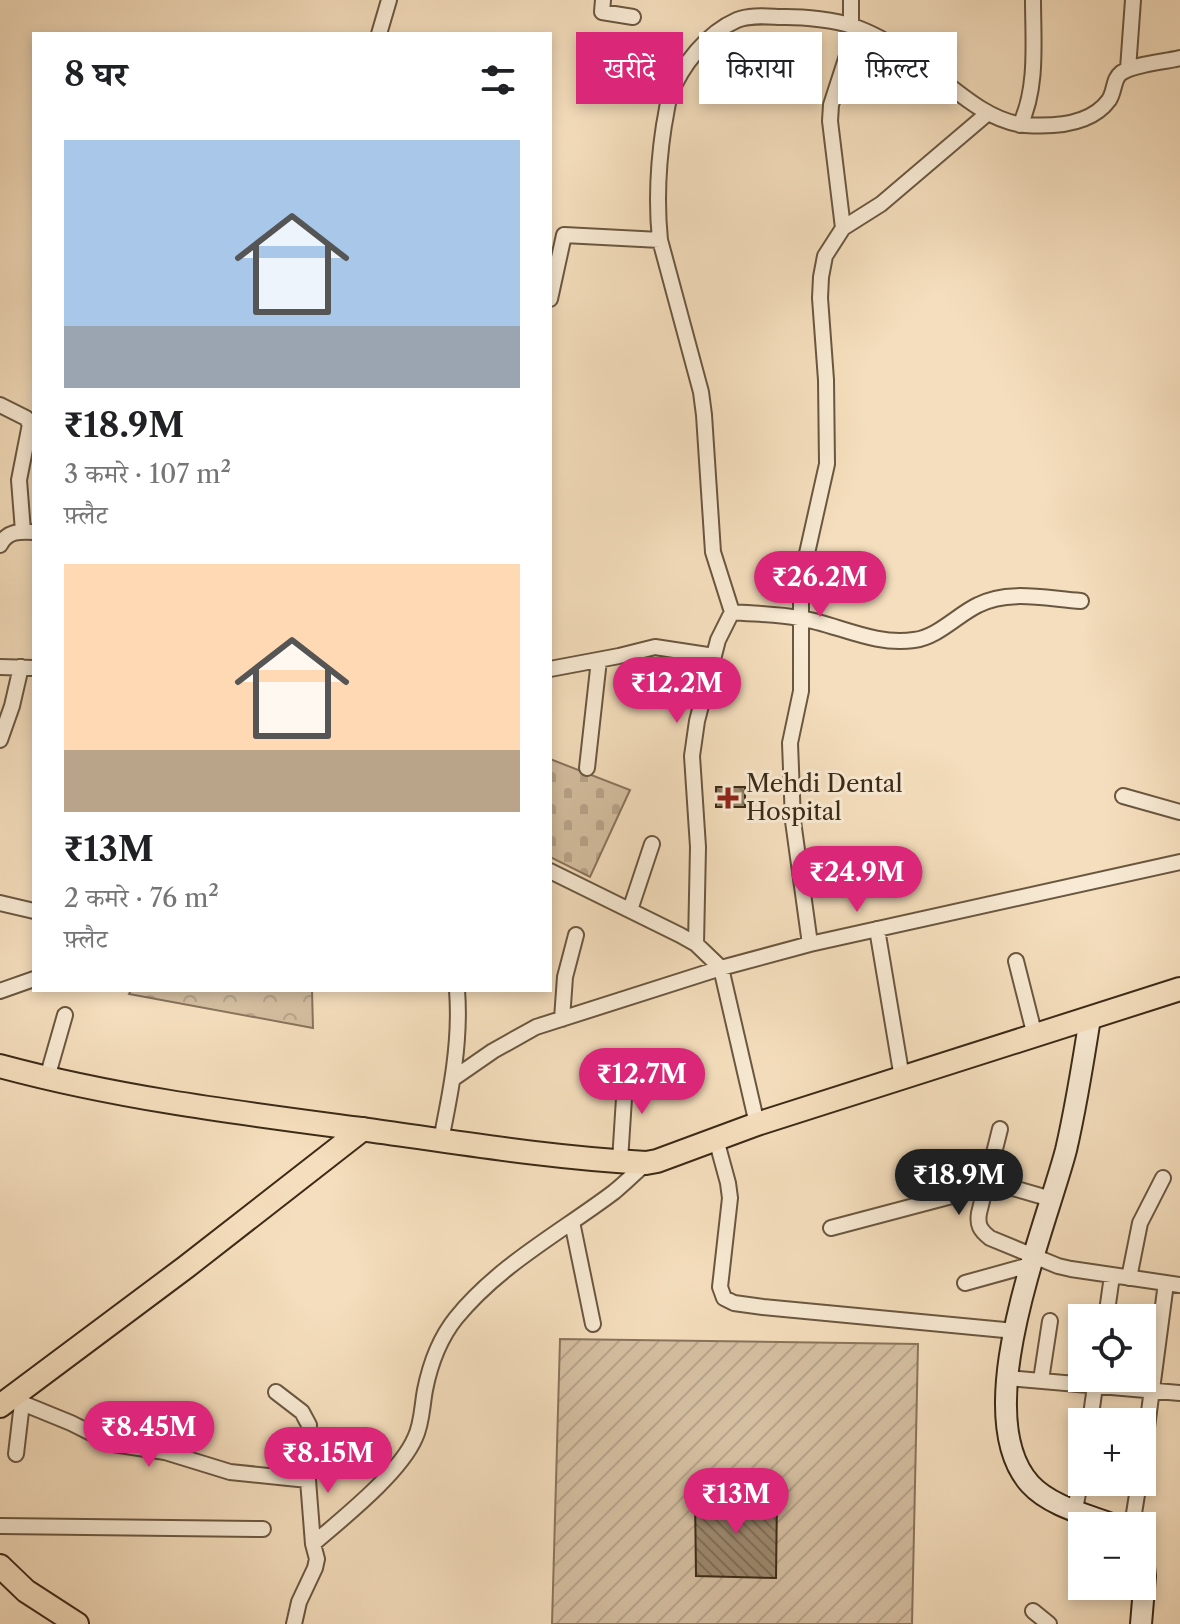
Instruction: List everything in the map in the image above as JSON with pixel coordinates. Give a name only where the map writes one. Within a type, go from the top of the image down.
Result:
[{"type":"main road","points":[[0,1066],[137,1097],[264,1117],[646,1163],[757,1124],[1180,989]]},
{"type":"main road","points":[[11,1402],[363,1129]]},
{"type":"main road","points":[[0,1566],[26,1591],[77,1624]]},
{"type":"street","points":[[380,32],[389,0]]},
{"type":"street","points":[[603,0],[602,12],[633,17]]},
{"type":"street","points":[[843,228],[830,121],[831,105],[854,26],[851,0]]},
{"type":"street","points":[[1020,125],[1027,110],[1031,83],[1033,0]]},
{"type":"street","points":[[1128,69],[1133,0]]},
{"type":"street","points":[[696,944],[698,847],[692,756],[697,721],[718,640],[732,612],[713,552],[701,392],[660,240],[656,195],[661,146],[669,97],[682,73],[699,48],[740,18],[799,17],[854,26],[902,50],[988,113],[1020,125],[1044,126],[1070,123],[1094,113],[1111,97],[1116,77],[1128,69],[1180,58]]},
{"type":"street","points":[[810,944],[793,821],[790,743],[801,691],[801,580],[827,464],[826,380],[820,298],[825,256],[843,228],[881,204],[988,113]]},
{"type":"street","points":[[552,280],[557,234],[660,240]]},
{"type":"street","points":[[0,405],[26,418],[30,424],[19,480],[28,532],[18,531],[9,535],[0,545]]},
{"type":"street","points":[[732,612],[801,618],[870,638],[906,641],[924,638],[980,604],[1003,597],[1081,601]]},
{"type":"street","points":[[552,669],[655,647],[714,656]]},
{"type":"street","points":[[587,768],[599,660]]},
{"type":"street","points":[[0,667],[28,667],[0,740]]},
{"type":"street","points":[[1123,796],[1180,812]]},
{"type":"street","points":[[630,910],[652,844]]},
{"type":"street","points":[[454,1078],[536,1027],[721,968],[810,944],[1180,862]]},
{"type":"street","points":[[552,872],[696,944],[721,968],[757,1124]]},
{"type":"street","points":[[0,903],[32,911]]},
{"type":"street","points":[[877,929],[902,1078]]},
{"type":"street","points":[[562,1019],[565,977],[576,935]]},
{"type":"street","points":[[1016,961],[1035,1036]]},
{"type":"street","points":[[0,991],[32,980]]},
{"type":"street","points":[[441,1140],[454,1078],[457,992]]},
{"type":"street","points":[[47,1078],[65,1015]]},
{"type":"street","points":[[1080,1512],[1042,1495],[1028,1482],[1009,1440],[1006,1397],[1020,1300],[1066,1148],[1079,1091],[1090,1018]]},
{"type":"street","points":[[620,1161],[626,1067]]},
{"type":"street","points":[[1000,1129],[978,1222],[981,1231],[1032,1260],[1173,1284],[1156,1370]]},
{"type":"street","points":[[716,1139],[730,1198],[720,1287],[724,1298],[734,1303],[763,1307],[1015,1331]]},
{"type":"street","points":[[313,1544],[384,1479],[410,1446],[415,1438],[425,1388],[436,1355],[457,1317],[493,1281],[616,1190],[646,1163]]},
{"type":"street","points":[[1129,1278],[1140,1223],[1163,1178]]},
{"type":"street","points":[[831,1228],[986,1187],[1013,1188],[1051,1199]]},
{"type":"street","points":[[572,1222],[593,1324]]},
{"type":"street","points":[[965,1283],[1032,1260]]},
{"type":"street","points":[[1108,1304],[1112,1276]]},
{"type":"street","points":[[1041,1380],[1050,1321]]},
{"type":"street","points":[[1008,1378],[1068,1380]]},
{"type":"street","points":[[1156,1390],[1180,1393]]},
{"type":"street","points":[[276,1392],[302,1412],[309,1425],[308,1480],[317,1559],[299,1602],[294,1624]]},
{"type":"street","points":[[16,1454],[11,1402],[71,1423],[113,1444],[165,1452],[230,1472],[308,1480]]},
{"type":"street","points":[[1075,1510],[1078,1496]]},
{"type":"street","points":[[0,1526],[263,1529]]},
{"type":"street","points":[[1141,1624],[1143,1600]]},
{"type":"street","points":[[1033,1611],[1049,1624]]},
{"type":"green space","points":[[552,760],[630,790],[590,877],[552,858]]},
{"type":"green space","points":[[312,992],[313,1028],[129,994]]},
{"type":"green space","points":[[560,1339],[918,1344],[912,1624],[552,1624]]},
{"type":"building","points":[[716,787],[745,787],[745,807],[716,807]]},
{"type":"building","points":[[695,1496],[777,1496],[776,1578],[696,1576]]},
{"type":"place","name":"Mehdi Dental Hospital","points":[[728,798]]}]
